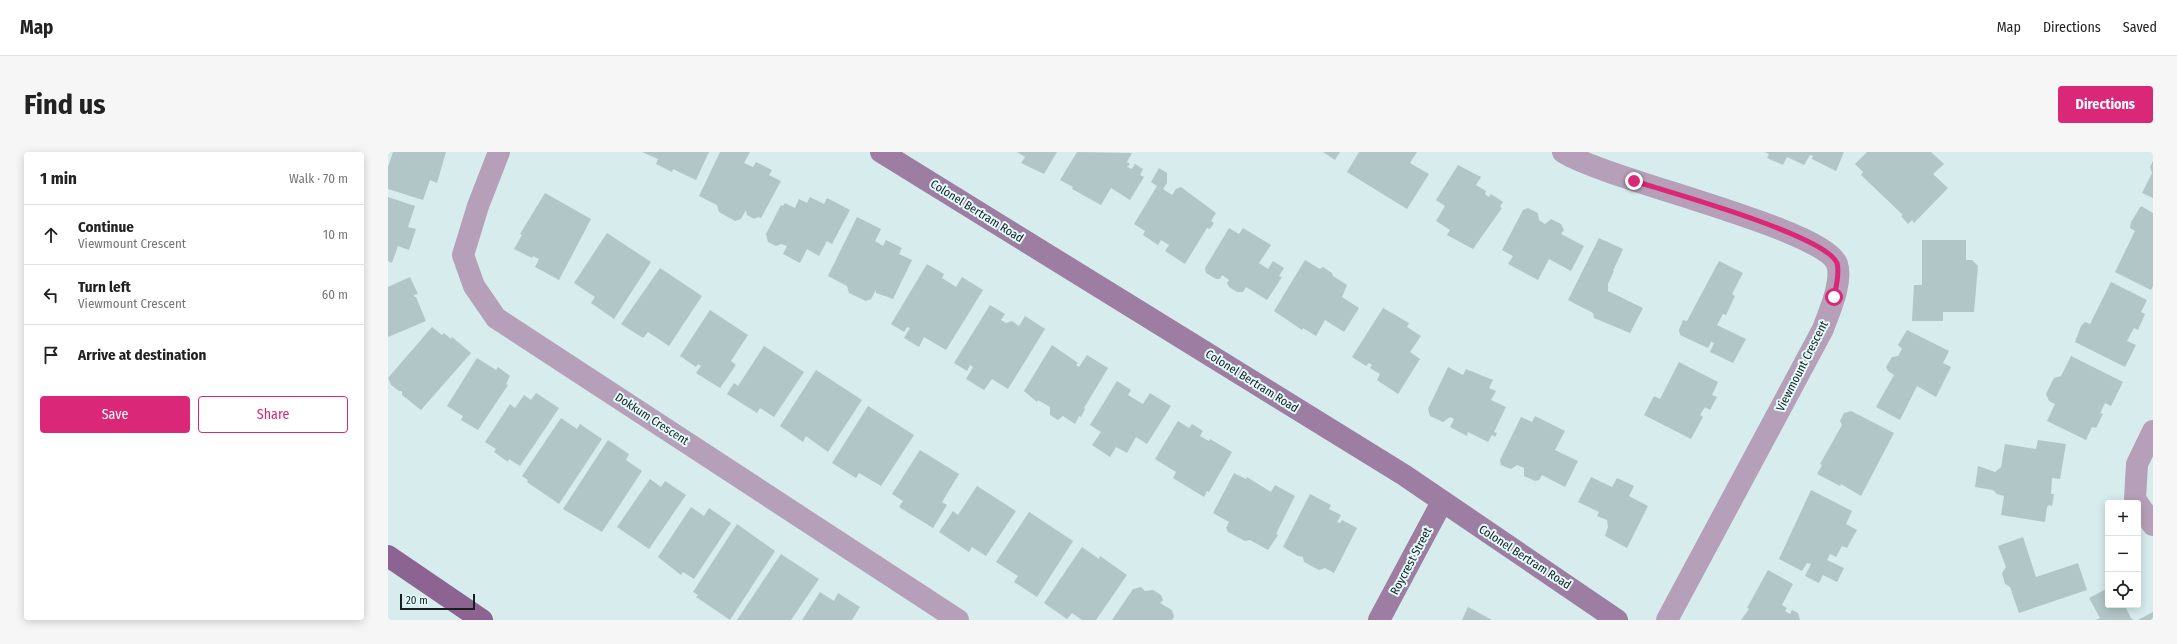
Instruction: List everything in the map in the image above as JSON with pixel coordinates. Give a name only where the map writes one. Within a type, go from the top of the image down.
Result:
[{"type":"main road","points":[[388,556],[482,620]]},
{"type":"street","name":"Dokkum Crescent","points":[[499,152],[478,206],[463,255],[474,286],[496,318],[958,620]]},
{"type":"street","name":"Colonel Bertram Road","points":[[881,152],[1398,471],[1617,620]]},
{"type":"street","name":"Viewmount Crescent","points":[[1562,152],[1634,181],[1756,219],[1807,242],[1830,255],[1837,264],[1834,297],[1823,329],[1667,620]]},
{"type":"street","points":[[2153,431],[2137,464],[2136,499],[2153,525]]},
{"type":"street","name":"Roycrest Street","points":[[1379,620],[1442,502]]},
{"type":"building","points":[[393,152],[446,152],[437,183],[430,180],[423,200],[388,189],[388,167]]},
{"type":"building","points":[[642,152],[709,152],[696,180],[673,169],[672,172],[656,164],[658,159]]},
{"type":"building","points":[[720,152],[750,152],[744,163],[753,167],[756,162],[772,170],[769,175],[781,181],[761,218],[758,217],[754,219],[747,215],[746,210],[741,219],[735,221],[719,212],[717,205],[699,196]]},
{"type":"building","points":[[1017,152],[1057,152],[1044,174],[1021,163],[1025,157]]},
{"type":"building","points":[[1077,152],[1132,153],[1127,162],[1130,164],[1127,167],[1132,169],[1135,164],[1143,169],[1140,175],[1144,177],[1130,200],[1111,188],[1101,205],[1072,189],[1073,187],[1060,180]]},
{"type":"building","points":[[1323,152],[1340,152],[1335,160]]},
{"type":"building","points":[[1359,152],[1417,152],[1410,163],[1429,174],[1407,209],[1347,172]]},
{"type":"building","points":[[1764,152],[1844,152],[1836,171],[1812,159],[1813,156],[1810,155],[1804,165],[1787,157],[1783,165],[1767,158],[1769,154]]},
{"type":"building","points":[[1867,152],[1931,152],[1944,164],[1933,174],[1948,188],[1914,223],[1912,220],[1908,224],[1901,216],[1903,215],[1861,175],[1863,172],[1855,164]]},
{"type":"building","points":[[2153,161],[2153,198],[2142,193],[2152,173],[2150,167]]},
{"type":"building","points":[[1458,165],[1481,177],[1476,185],[1486,191],[1485,194],[1489,197],[1491,194],[1503,202],[1500,207],[1502,208],[1473,249],[1447,235],[1450,230],[1436,221],[1445,206],[1436,200]]},
{"type":"building","points":[[1159,168],[1167,173],[1167,183],[1163,189],[1172,195],[1176,189],[1181,187],[1216,213],[1211,221],[1214,223],[1210,229],[1207,228],[1185,264],[1165,251],[1169,245],[1161,240],[1158,245],[1143,235],[1145,231],[1134,224],[1157,186],[1151,182]]},
{"type":"building","points":[[545,193],[591,219],[559,280],[535,267],[539,259],[533,256],[532,258],[514,249],[522,235],[520,234]]},
{"type":"building","points":[[388,197],[415,206],[408,227],[416,229],[409,250],[398,246],[392,263],[388,261]]},
{"type":"building","points":[[810,197],[824,204],[827,198],[850,210],[832,244],[827,241],[819,256],[807,249],[800,263],[783,254],[787,246],[781,244],[776,246],[768,242],[766,234],[781,205],[783,206],[785,203],[795,208],[799,199],[807,203]]},
{"type":"building","points":[[2141,206],[2153,213],[2153,286],[2151,290],[2115,272],[2135,231],[2130,228],[2131,222]]},
{"type":"building","points":[[1528,208],[1538,213],[1539,220],[1545,224],[1551,219],[1561,224],[1564,230],[1561,234],[1584,246],[1571,271],[1549,259],[1538,280],[1508,264],[1513,256],[1502,250],[1523,210]]},
{"type":"building","points":[[857,217],[881,229],[875,241],[883,246],[886,240],[902,248],[899,254],[912,260],[893,299],[876,293],[876,290],[871,299],[866,301],[849,293],[847,286],[828,276]]},
{"type":"building","points":[[1229,228],[1239,234],[1243,228],[1271,245],[1259,263],[1268,269],[1273,261],[1284,268],[1279,276],[1282,277],[1267,300],[1246,287],[1243,292],[1237,292],[1229,287],[1227,283],[1229,280],[1222,275],[1220,279],[1216,279],[1206,273],[1205,268]]},
{"type":"building","points":[[607,233],[651,262],[614,319],[591,303],[595,297],[574,283]]},
{"type":"building","points":[[1599,238],[1623,249],[1608,284],[1608,291],[1643,308],[1630,333],[1594,318],[1593,313],[1568,300]]},
{"type":"building","points":[[1922,240],[1966,240],[1966,260],[1972,260],[1978,266],[1974,312],[1943,312],[1943,321],[1912,321],[1914,285],[1922,285]]},
{"type":"building","points":[[1305,260],[1320,269],[1323,267],[1347,285],[1342,297],[1359,308],[1344,332],[1325,320],[1316,336],[1303,328],[1302,330],[1274,311]]},
{"type":"building","points":[[1719,261],[1743,273],[1732,294],[1735,296],[1726,315],[1723,314],[1717,325],[1746,339],[1733,363],[1710,352],[1714,343],[1711,342],[1708,348],[1680,335],[1679,330],[1683,320],[1687,321]]},
{"type":"building","points":[[927,264],[944,274],[942,278],[956,287],[962,277],[983,290],[946,350],[924,337],[919,347],[904,338],[910,328],[907,327],[904,332],[891,324]]},
{"type":"building","points":[[660,268],[702,296],[669,346],[648,332],[643,338],[621,324]]},
{"type":"building","points":[[410,277],[418,294],[414,295],[414,297],[416,297],[426,321],[388,337],[388,287]]},
{"type":"building","points":[[2111,282],[2147,300],[2141,312],[2145,314],[2138,330],[2134,328],[2127,341],[2136,345],[2125,367],[2075,342],[2081,326],[2085,322],[2090,324]]},
{"type":"building","points":[[990,305],[1005,314],[1001,320],[1006,323],[1012,321],[1019,326],[1025,316],[1045,329],[1008,389],[992,379],[984,390],[966,379],[973,367],[970,365],[967,371],[954,363]]},
{"type":"building","points":[[1383,308],[1409,323],[1407,327],[1421,336],[1410,352],[1420,359],[1398,394],[1377,380],[1380,374],[1370,368],[1372,365],[1369,363],[1366,366],[1352,357]]},
{"type":"building","points":[[710,310],[748,335],[731,361],[736,365],[720,388],[696,373],[701,366],[698,364],[696,367],[680,356]]},
{"type":"building","points":[[432,327],[442,335],[444,333],[451,339],[452,337],[471,353],[421,410],[402,395],[402,391],[399,391],[391,385],[388,378]]},
{"type":"building","points":[[1907,330],[1949,351],[1943,363],[1951,367],[1936,397],[1917,386],[1900,420],[1876,407],[1894,375],[1888,371],[1886,367],[1892,357],[1898,356],[1902,349],[1898,345]]},
{"type":"building","points":[[1052,345],[1078,363],[1076,365],[1079,367],[1087,355],[1108,368],[1084,408],[1085,409],[1081,417],[1079,416],[1075,424],[1063,416],[1058,420],[1050,415],[1050,407],[1038,400],[1037,402],[1024,391]]},
{"type":"building","points":[[764,346],[804,372],[774,417],[760,408],[757,413],[727,394],[734,383],[738,386]]},
{"type":"building","points":[[2071,356],[2123,382],[2111,406],[2105,403],[2100,413],[2103,414],[2096,428],[2092,427],[2086,440],[2047,421],[2055,404],[2049,401],[2046,394],[2054,378],[2061,376]]},
{"type":"building","points":[[477,358],[496,370],[498,367],[510,376],[506,384],[508,385],[478,430],[461,420],[463,416],[447,406]]},
{"type":"building","points":[[1679,362],[1718,382],[1712,395],[1717,397],[1710,410],[1705,407],[1700,415],[1703,417],[1691,439],[1644,415],[1654,396],[1660,399]]},
{"type":"building","points":[[1448,367],[1463,375],[1466,369],[1493,380],[1489,388],[1496,391],[1491,400],[1506,407],[1494,432],[1497,433],[1495,437],[1492,435],[1488,442],[1468,432],[1467,436],[1450,427],[1454,419],[1450,417],[1443,422],[1430,416],[1428,409]]},
{"type":"building","points":[[816,370],[862,400],[828,452],[806,436],[803,442],[780,426]]},
{"type":"building","points":[[1117,381],[1131,390],[1128,395],[1143,404],[1150,393],[1171,406],[1147,444],[1136,437],[1127,453],[1116,447],[1110,457],[1092,445],[1101,432],[1090,425]]},
{"type":"building","points":[[536,393],[559,408],[520,466],[509,459],[508,462],[494,452],[496,449],[485,442],[510,404],[515,408],[524,395],[531,400]]},
{"type":"building","points":[[868,406],[914,435],[881,486],[859,473],[856,478],[832,463]]},
{"type":"building","points":[[1851,411],[1894,433],[1861,496],[1841,484],[1840,486],[1817,474],[1822,465],[1820,464],[1842,425],[1840,421],[1844,413]]},
{"type":"building","points":[[1535,416],[1565,431],[1555,450],[1578,461],[1565,487],[1542,475],[1539,480],[1535,481],[1524,476],[1524,468],[1517,465],[1511,469],[1501,465],[1500,460],[1521,417],[1532,422]]},
{"type":"building","points":[[561,418],[577,429],[580,424],[602,439],[559,504],[527,482],[528,480],[522,476]]},
{"type":"building","points":[[1178,421],[1189,428],[1192,424],[1203,431],[1200,436],[1209,441],[1210,439],[1232,452],[1209,492],[1207,491],[1204,497],[1173,478],[1176,472],[1155,459]]},
{"type":"building","points":[[608,440],[629,454],[626,460],[642,471],[602,532],[563,509]]},
{"type":"building","points":[[2038,440],[2066,444],[2060,479],[2052,478],[2051,494],[2054,494],[2052,506],[2049,505],[2047,507],[2045,522],[2001,515],[2004,496],[1997,494],[1993,490],[1975,487],[1978,466],[1995,472],[2001,467],[2005,444],[2036,449]]},
{"type":"building","points":[[920,450],[959,474],[942,502],[947,505],[933,528],[899,507],[903,501],[892,494]]},
{"type":"building","points":[[1234,473],[1246,479],[1247,477],[1271,492],[1275,485],[1295,496],[1276,534],[1278,535],[1268,550],[1250,540],[1245,541],[1228,532],[1226,528],[1229,522],[1213,513]]},
{"type":"building","points":[[1591,477],[1612,487],[1617,478],[1634,486],[1629,496],[1648,506],[1627,548],[1605,536],[1608,527],[1607,520],[1597,516],[1599,512],[1578,502]]},
{"type":"building","points":[[650,479],[661,487],[665,481],[686,495],[649,549],[617,527]]},
{"type":"building","points":[[977,486],[1016,511],[986,556],[972,547],[969,552],[939,532],[953,511],[958,515]]},
{"type":"building","points":[[1811,490],[1852,511],[1846,524],[1857,530],[1847,548],[1842,546],[1836,557],[1830,554],[1827,560],[1844,568],[1837,582],[1823,575],[1819,583],[1805,576],[1811,564],[1807,563],[1802,571],[1779,559]]},
{"type":"building","points":[[1310,494],[1331,505],[1329,509],[1341,515],[1337,522],[1340,523],[1342,520],[1357,528],[1334,573],[1325,568],[1319,570],[1304,562],[1303,557],[1298,556],[1283,547]]},
{"type":"building","points":[[691,507],[704,516],[709,508],[731,523],[694,579],[683,572],[681,575],[658,557]]},
{"type":"building","points":[[1029,512],[1073,541],[1037,597],[1014,582],[1018,576],[996,562]]},
{"type":"building","points":[[737,524],[775,551],[730,620],[696,597],[698,595],[693,592]]},
{"type":"building","points":[[2023,537],[2036,577],[2078,563],[2087,590],[2019,613],[2010,587],[2005,584],[2002,573],[2006,567],[1998,546]]},
{"type":"building","points":[[1082,547],[1099,559],[1100,556],[1127,575],[1096,620],[1082,620],[1072,613],[1067,619],[1044,603]]},
{"type":"building","points":[[781,554],[819,579],[791,620],[737,620]]},
{"type":"building","points":[[1768,570],[1793,584],[1782,605],[1787,608],[1785,611],[1790,614],[1792,610],[1798,613],[1800,620],[1741,620],[1749,609],[1747,608]]},
{"type":"building","points":[[1141,587],[1145,591],[1153,590],[1161,595],[1163,600],[1160,603],[1172,610],[1174,617],[1172,620],[1112,620],[1133,589]]},
{"type":"building","points":[[2105,590],[2105,608],[2126,608],[2131,618],[2134,620],[2096,620],[2100,618],[2089,598]]},
{"type":"building","points":[[820,592],[834,601],[838,593],[860,607],[852,620],[802,620]]},
{"type":"building","points":[[1468,607],[1492,620],[1462,620]]},
{"type":"building","points":[[2153,612],[2153,620],[2138,620]]},
{"type":"route","points":[[1634,181],[1756,219],[1807,242],[1830,255],[1837,264],[1834,297]]}]
